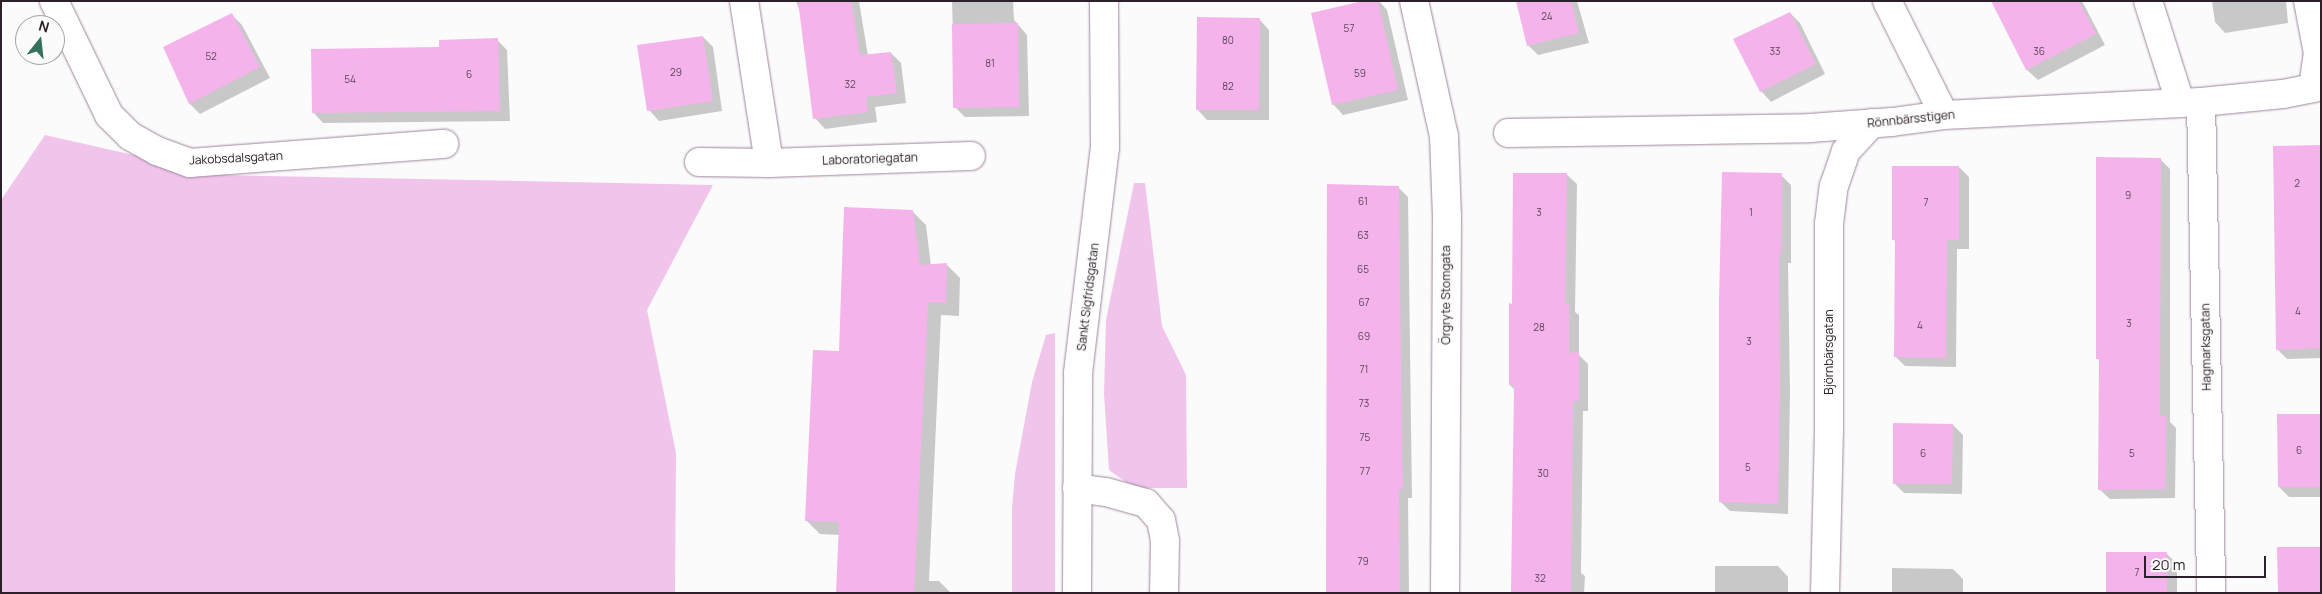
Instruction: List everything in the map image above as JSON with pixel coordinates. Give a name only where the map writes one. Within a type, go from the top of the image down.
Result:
[{"type":"street","name":"Jakobsdalsgatan","points":[[54,1],[109,115],[130,136],[157,151],[190,163],[444,144]]},
{"type":"street","points":[[744,1],[769,163]]},
{"type":"street","name":"Sankt Sigfridsgatan","points":[[1077,593],[1078,373],[1105,148],[1104,1]]},
{"type":"street","name":"Örgryte Stomgata","points":[[1414,1],[1444,136],[1447,217],[1445,593]]},
{"type":"street","points":[[1886,1],[1944,114]]},
{"type":"street","name":"Hagmarksgatan","points":[[2148,1],[2190,102],[2211,593]]},
{"type":"street","name":"Rönnbärsstigen","points":[[1508,133],[1810,128],[1944,114],[2190,102],[2283,94],[2313,88],[2318,53],[2308,1]]},
{"type":"street","name":"Björnbärsgatan","points":[[1825,593],[1829,431],[1828,224],[1834,186],[1846,152],[1872,123]]},
{"type":"street","name":"Laboratoriegatan","points":[[699,162],[769,163],[971,156]]},
{"type":"street","points":[[1077,488],[1106,492],[1146,503],[1161,520],[1165,541],[1164,593]]},
{"type":"shaded area","points":[[45,135],[222,175],[713,185],[647,310],[676,453],[675,593],[1,593],[1,200]]},
{"type":"shaded area","points":[[1134,183],[1145,183],[1162,326],[1186,375],[1187,488],[1134,488],[1109,470],[1104,394],[1106,320]]},
{"type":"shaded area","points":[[1055,333],[1055,593],[1012,593],[1012,508],[1015,474],[1032,382],[1046,335]]},
{"type":"building","points":[[798,1],[851,1],[860,55],[891,52],[897,93],[866,97],[868,112],[813,119]]},
{"type":"building","points":[[1363,1],[1378,1],[1398,90],[1332,105],[1311,13]]},
{"type":"building","points":[[1516,1],[1571,1],[1579,33],[1527,46]]},
{"type":"building","points":[[1991,1],[2079,1],[2096,34],[2026,70]]},
{"type":"building","points":[[1790,12],[1816,64],[1760,92],[1733,39]]},
{"type":"building","points":[[232,13],[260,67],[189,104],[163,47]]},
{"type":"building","points":[[1197,17],[1260,18],[1259,110],[1196,110]]},
{"type":"building","points":[[1018,23],[1019,107],[953,108],[952,24]]},
{"type":"building","points":[[703,36],[713,101],[647,111],[637,45]]},
{"type":"building","points":[[498,38],[500,111],[312,113],[311,49],[439,47],[439,40]]},
{"type":"building","points":[[2321,145],[2321,348],[2276,350],[2273,146]]},
{"type":"building","points":[[2096,157],[2161,158],[2160,416],[2166,416],[2165,489],[2098,490],[2099,359],[2096,359]]},
{"type":"building","points":[[1892,166],[1959,166],[1959,240],[1947,240],[1946,358],[1894,357],[1895,240],[1892,240]]},
{"type":"building","points":[[1722,172],[1782,173],[1781,254],[1779,254],[1780,382],[1778,504],[1719,502],[1719,302]]},
{"type":"building","points":[[1513,173],[1567,173],[1565,304],[1569,304],[1569,353],[1579,352],[1579,401],[1573,401],[1571,593],[1511,593],[1514,385],[1509,385],[1509,303],[1512,304]]},
{"type":"building","points":[[1327,184],[1399,186],[1403,489],[1399,489],[1400,593],[1326,593]]},
{"type":"building","points":[[844,207],[913,210],[920,265],[947,263],[946,303],[928,302],[914,593],[836,593],[839,522],[805,521],[813,350],[839,351]]},
{"type":"building","points":[[2277,414],[2321,414],[2321,487],[2278,487]]},
{"type":"building","points":[[1893,423],[1953,424],[1952,484],[1893,484]]},
{"type":"building","points":[[2277,547],[2321,547],[2321,593],[2278,593]]},
{"type":"building","points":[[2106,552],[2167,552],[2167,593],[2106,593]]}]
